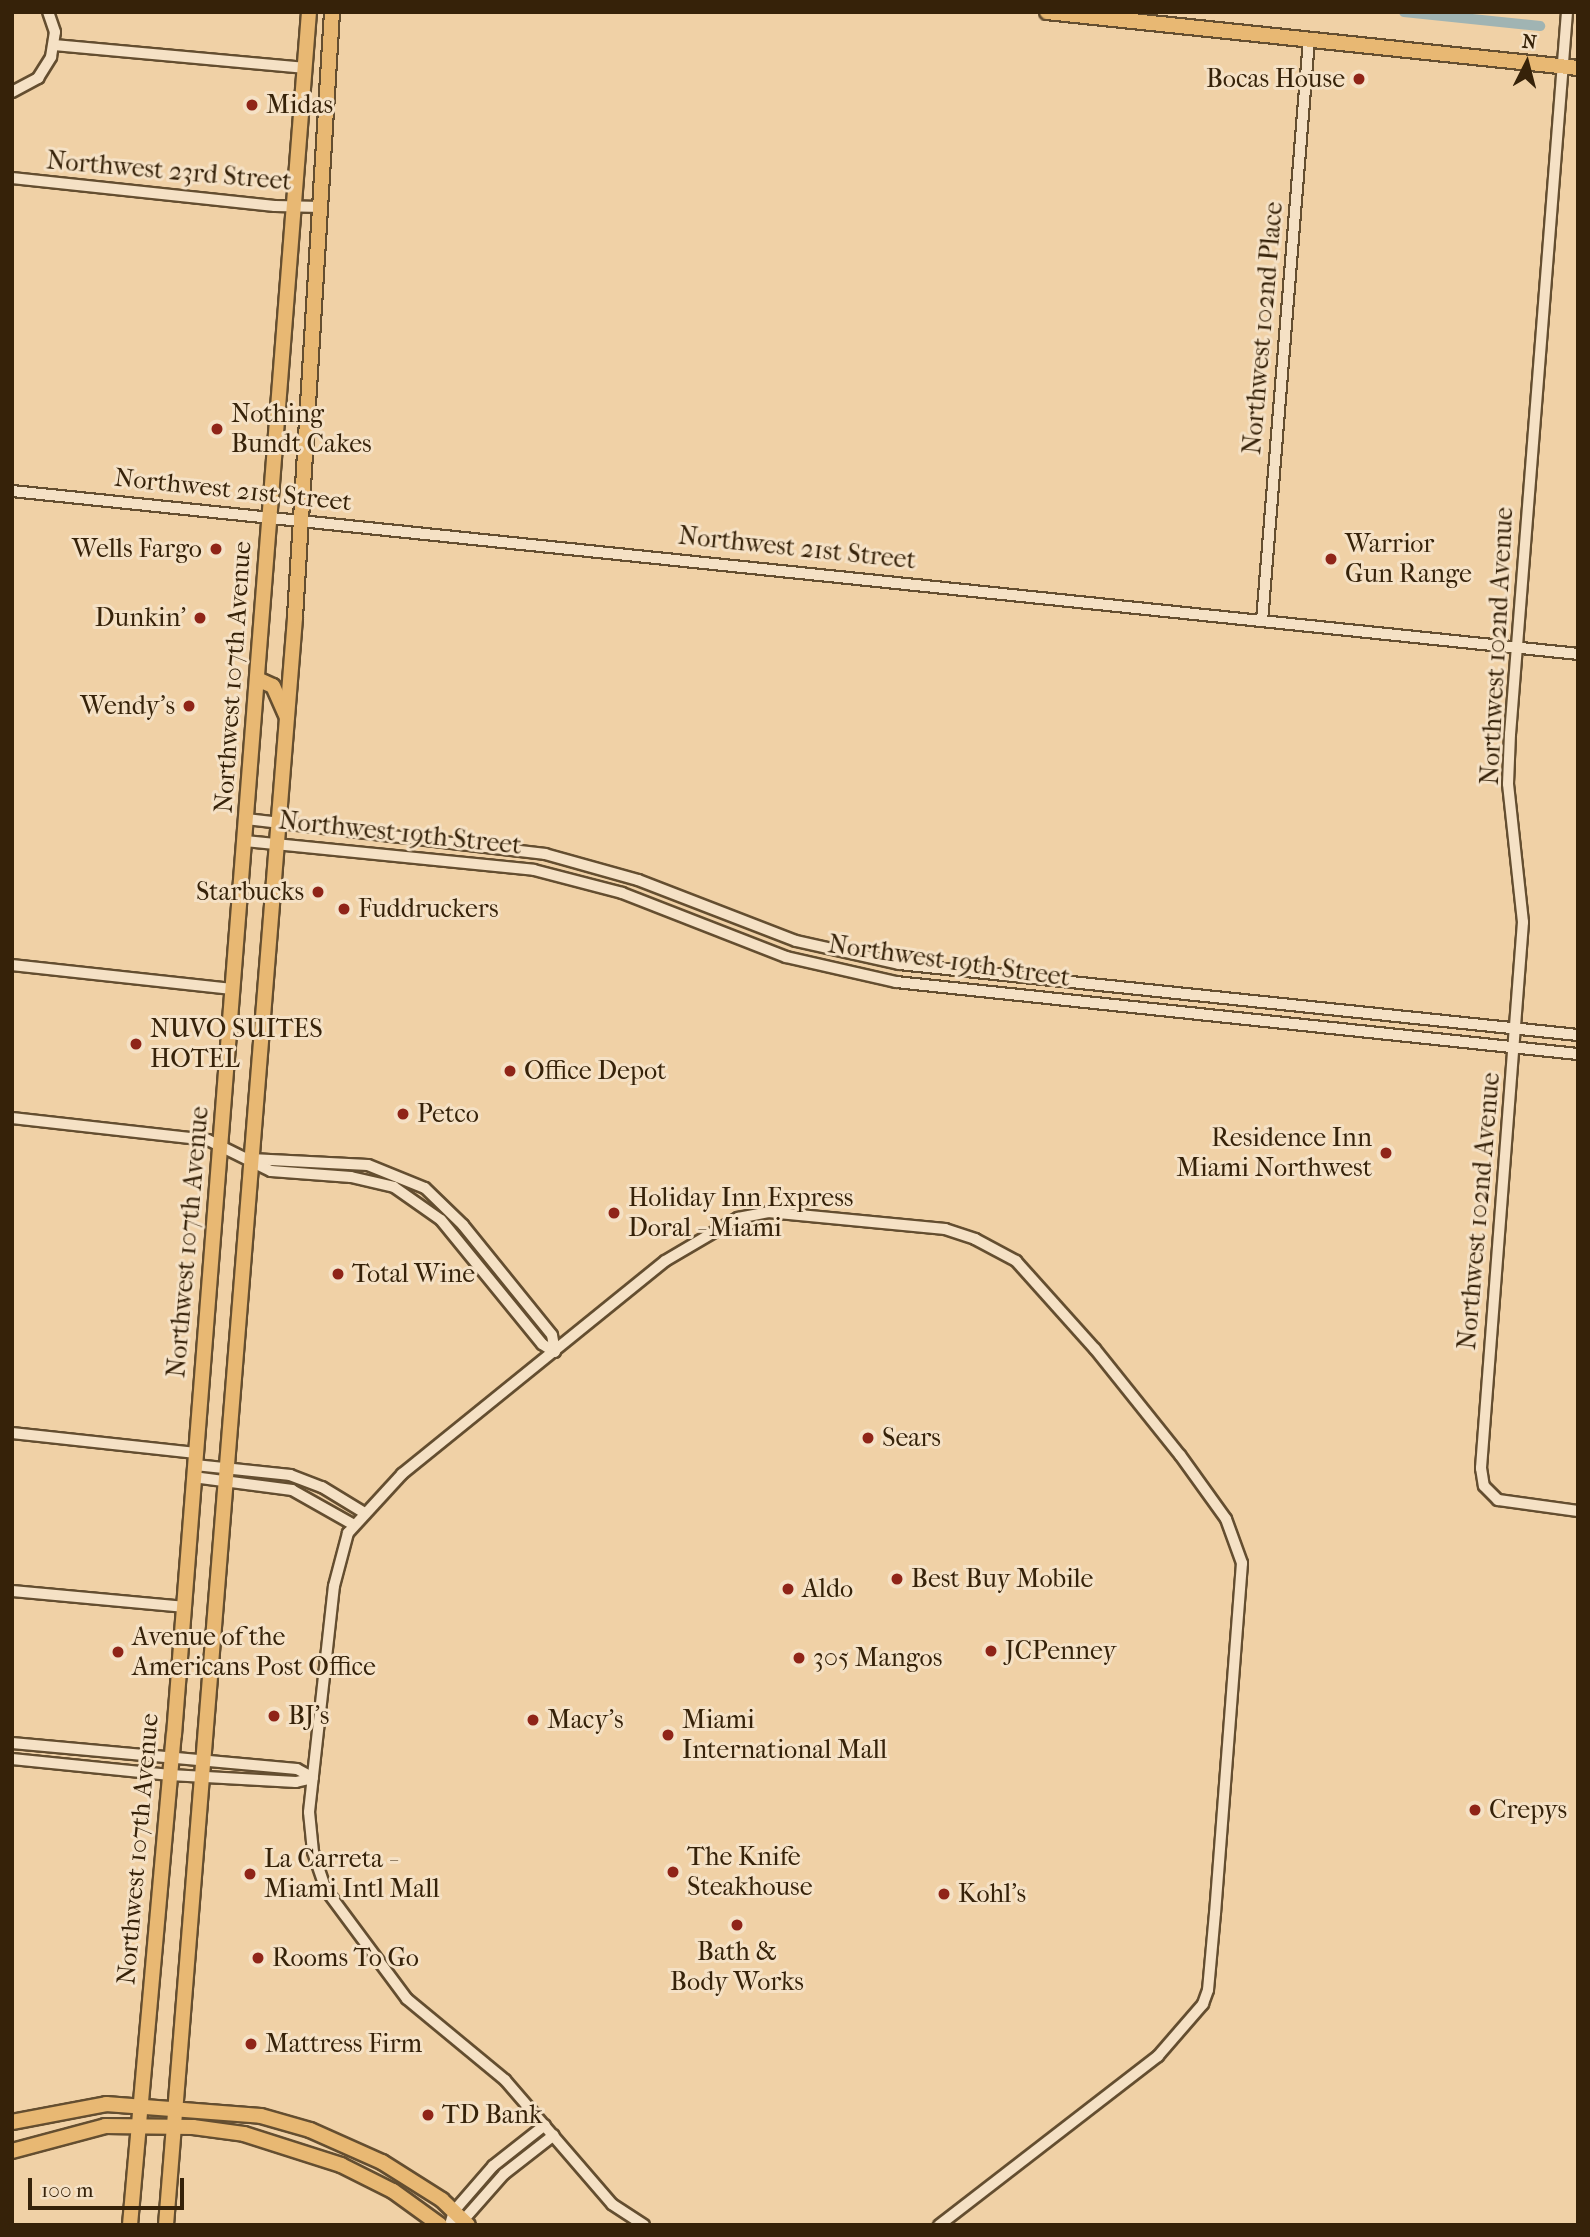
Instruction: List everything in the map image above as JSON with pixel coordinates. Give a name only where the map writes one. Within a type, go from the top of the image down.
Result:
[{"type":"main road","name":"Northwest 107th Avenue","points":[[130,2225],[172,1759],[309,12]]},
{"type":"main road","points":[[166,2225],[302,520],[332,12]]},
{"type":"main road","points":[[1047,12],[1578,68]]},
{"type":"main road","points":[[257,679],[273,687],[287,717]]},
{"type":"main road","points":[[12,2122],[76,2106],[140,2103],[261,2116],[310,2130],[382,2162],[459,2221]]},
{"type":"main road","points":[[12,2151],[78,2130],[138,2125],[176,2126],[244,2134],[310,2152],[385,2187],[440,2225]]},
{"type":"street","points":[[12,92],[38,78],[54,45],[48,12]]},
{"type":"street","name":"Northwest 102nd Avenue","points":[[1567,12],[1508,784],[1522,884],[1517,1030],[1481,1462],[1488,1491],[1506,1503],[1578,1511]]},
{"type":"street","name":"Northwest 102nd Place","points":[[1262,621],[1309,38]]},
{"type":"street","points":[[54,45],[306,68]]},
{"type":"street","name":"Northwest 23rd Street","points":[[12,178],[322,207]]},
{"type":"street","name":"Northwest 21st Street","points":[[12,491],[1578,654]]},
{"type":"street","name":"Northwest 19th Street","points":[[247,819],[545,853],[638,880],[796,941],[889,962],[1578,1035]]},
{"type":"street","name":"Northwest 19th Street","points":[[245,841],[534,870],[622,894],[786,957],[897,982],[1578,1054]]},
{"type":"street","points":[[12,965],[232,989]]},
{"type":"street","points":[[12,1118],[220,1144],[251,1160],[368,1165],[425,1188],[463,1225],[552,1335],[555,1352]]},
{"type":"street","points":[[644,2225],[612,2204],[505,2080],[407,1998],[333,1903],[311,1841],[313,1778],[336,1572],[354,1525],[363,1512],[402,1474],[665,1261],[738,1218],[799,1213],[944,1229],[1004,1254],[1037,1281],[1180,1455],[1226,1519],[1238,1545],[1244,1584],[1208,1990],[1203,2004],[1158,2056],[939,2225]]},
{"type":"street","points":[[12,1433],[194,1465],[298,1492],[354,1525]]},
{"type":"street","points":[[228,1474],[306,1480],[363,1512]]},
{"type":"street","points":[[12,1591],[183,1607]]},
{"type":"street","points":[[12,1743],[172,1759],[204,1769]]},
{"type":"street","points":[[12,1759],[170,1775],[204,1769],[297,1769],[313,1778]]},
{"type":"street","points":[[459,2221],[493,2166],[545,2125]]},
{"type":"street","points":[[459,2221],[505,2174],[554,2135]]},
{"type":"waterway","points":[[1404,12],[1540,26]]},
{"type":"place","name":"Bocas House","points":[[1359,79]]},
{"type":"place","name":"Midas","points":[[252,105]]},
{"type":"place","name":"Nothing Bundt Cakes","points":[[217,429]]},
{"type":"place","name":"Wells Fargo","points":[[216,549]]},
{"type":"place","name":"Warrior Gun Range","points":[[1331,559]]},
{"type":"place","name":"Dunkin'","points":[[200,618]]},
{"type":"place","name":"Wendy's","points":[[189,706]]},
{"type":"place","name":"Starbucks","points":[[318,892]]},
{"type":"place","name":"Fuddruckers","points":[[344,909]]},
{"type":"place","name":"NUVO SUITES HOTEL","points":[[136,1044]]},
{"type":"place","name":"Office Depot","points":[[510,1071]]},
{"type":"place","name":"Petco","points":[[403,1114]]},
{"type":"place","name":"Residence Inn Miami Northwest","points":[[1386,1153]]},
{"type":"place","name":"Holiday Inn Express Doral - Miami","points":[[614,1213]]},
{"type":"place","name":"Total Wine","points":[[338,1274]]},
{"type":"place","name":"Sears","points":[[868,1438]]},
{"type":"place","name":"Best Buy Mobile","points":[[897,1579]]},
{"type":"place","name":"Aldo","points":[[788,1589]]},
{"type":"place","name":"JCPenney","points":[[991,1651]]},
{"type":"place","name":"Avenue of the Americans Post Office","points":[[118,1652]]},
{"type":"place","name":"305 Mangos","points":[[799,1658]]},
{"type":"place","name":"BJ's","points":[[274,1716]]},
{"type":"place","name":"Macy's","points":[[533,1720]]},
{"type":"place","name":"Miami International Mall","points":[[668,1735]]},
{"type":"place","name":"Crepys","points":[[1475,1810]]},
{"type":"place","name":"The Knife Steakhouse","points":[[673,1872]]},
{"type":"place","name":"La Carreta - Miami Intl Mall","points":[[250,1874]]},
{"type":"place","name":"Kohl's","points":[[944,1894]]},
{"type":"place","name":"Bath & Body Works","points":[[737,1925]]},
{"type":"place","name":"Rooms To Go","points":[[258,1958]]},
{"type":"place","name":"Mattress Firm","points":[[251,2044]]},
{"type":"place","name":"TD Bank","points":[[428,2115]]}]
